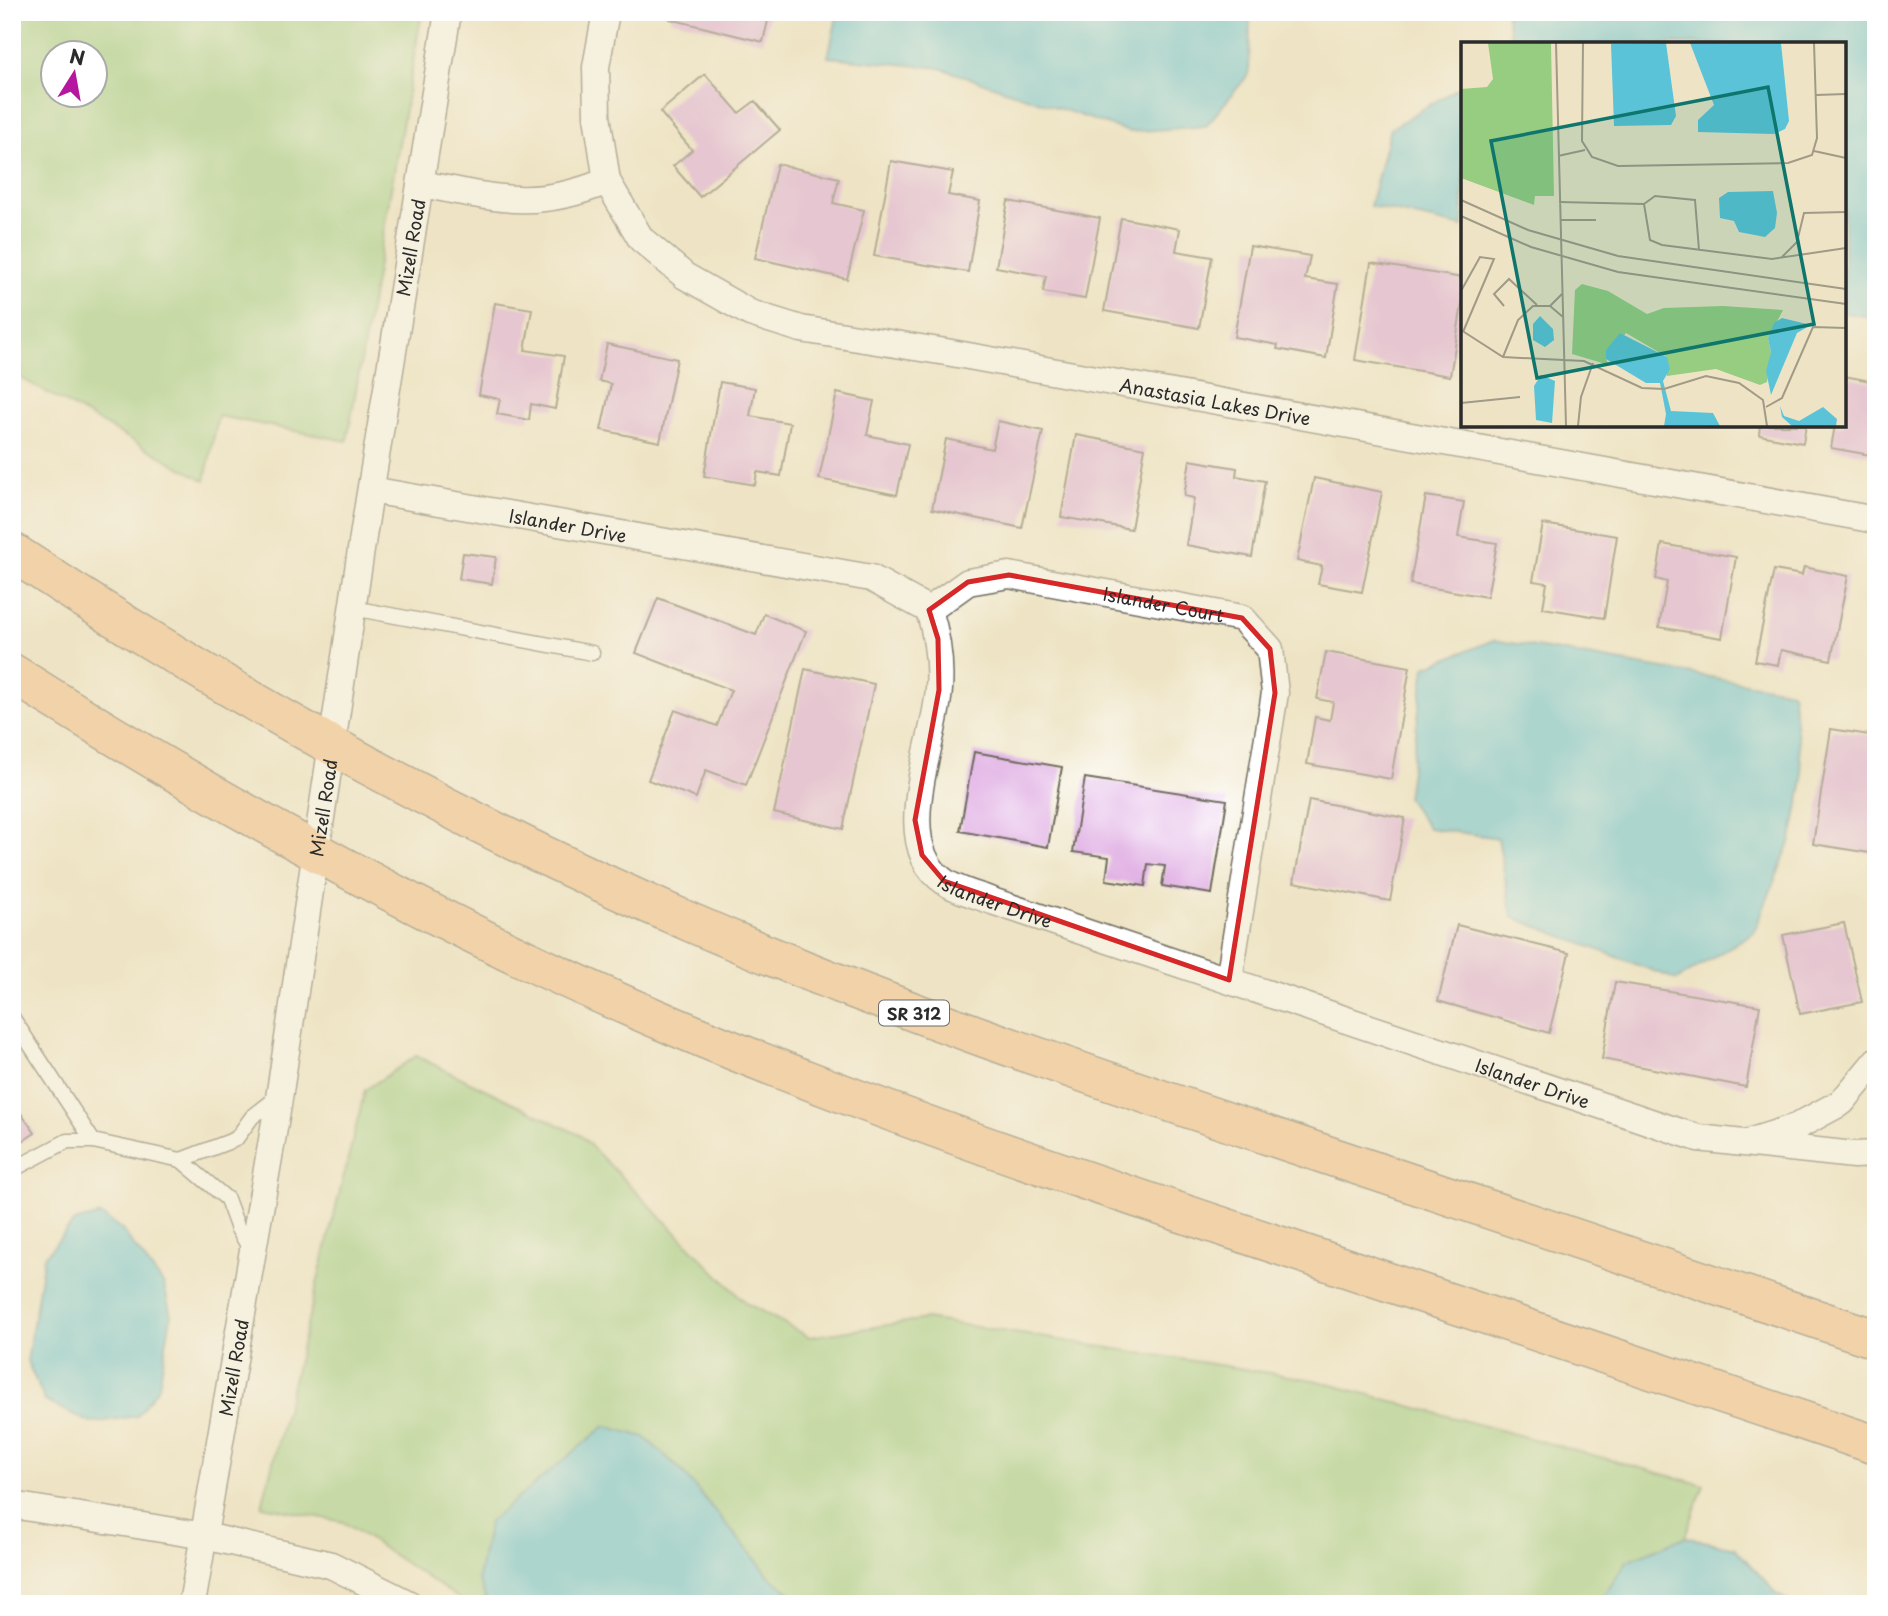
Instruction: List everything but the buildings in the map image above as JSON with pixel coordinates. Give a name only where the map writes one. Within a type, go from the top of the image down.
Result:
[{"type":"main road","name":"SR 312","points":[[12,552],[134,632],[331,747],[507,837],[689,922],[877,1000],[1098,1078],[1876,1339]]},
{"type":"main road","points":[[12,673],[132,749],[316,852],[506,948],[671,1025],[846,1096],[1036,1165],[1876,1445]]},
{"type":"street","name":"Mizell Road","points":[[192,1604],[280,1095],[352,608],[448,12]]},
{"type":"street","name":"Anastasia Lakes Drive","points":[[606,12],[596,67],[597,116],[607,181],[641,239],[685,276],[750,313],[801,330],[946,352],[1876,520]]},
{"type":"street","points":[[422,184],[507,200],[534,201],[574,195],[607,181]]},
{"type":"street","name":"Islander Drive","points":[[371,490],[872,578],[929,610],[938,639],[939,690],[915,820],[922,855],[944,881],[995,902],[1698,1139],[1853,1155],[1876,1154]]},
{"type":"street","name":"Islander Court","points":[[929,610],[968,582],[1009,575],[1242,618],[1270,649],[1275,693],[1229,980]]},
{"type":"street","points":[[1743,1144],[1796,1127],[1842,1102],[1876,1061]]},
{"type":"street","points":[[12,1505],[205,1536],[331,1564],[394,1600]]},
{"type":"lane","points":[[352,608],[592,653]]},
{"type":"lane","points":[[12,1017],[93,1141]]},
{"type":"lane","points":[[181,1160],[236,1139],[251,1117],[280,1095]]},
{"type":"lane","points":[[12,1170],[67,1142],[93,1141],[181,1160],[228,1199],[238,1229],[253,1254]]},
{"type":"highlighted area","points":[[1009,575],[1242,618],[1270,649],[1275,693],[1229,980],[944,881],[922,855],[915,820],[939,690],[938,639],[929,610],[968,582]]},
{"type":"green space","points":[[12,12],[422,12],[347,441],[218,416],[205,481],[12,373]]},
{"type":"green space","points":[[416,1056],[580,1135],[746,1303],[809,1337],[926,1319],[1314,1380],[1704,1485],[1685,1537],[1627,1561],[1599,1604],[805,1604],[771,1578],[679,1468],[644,1437],[605,1426],[489,1522],[478,1579],[488,1604],[467,1604],[343,1522],[262,1506],[365,1090]]},
{"type":"water","points":[[838,12],[1250,12],[1249,74],[1206,126],[1129,132],[940,68],[828,57]]},
{"type":"water","points":[[1506,12],[1876,12],[1876,318],[1846,313],[1846,42],[1512,42]]},
{"type":"water","points":[[1461,86],[1461,227],[1370,206],[1390,129]]},
{"type":"water","points":[[1494,640],[1792,691],[1803,780],[1791,840],[1754,932],[1677,980],[1512,917],[1498,838],[1428,828],[1407,798],[1425,667]]},
{"type":"water","points":[[101,1215],[121,1229],[164,1285],[171,1316],[159,1386],[137,1416],[91,1423],[45,1401],[27,1361],[44,1257],[74,1222]]},
{"type":"water","points":[[605,1426],[644,1437],[679,1468],[771,1578],[805,1604],[488,1604],[478,1579],[489,1522]]},
{"type":"water","points":[[1685,1537],[1735,1548],[1776,1593],[1793,1604],[1599,1604],[1627,1561]]}]
